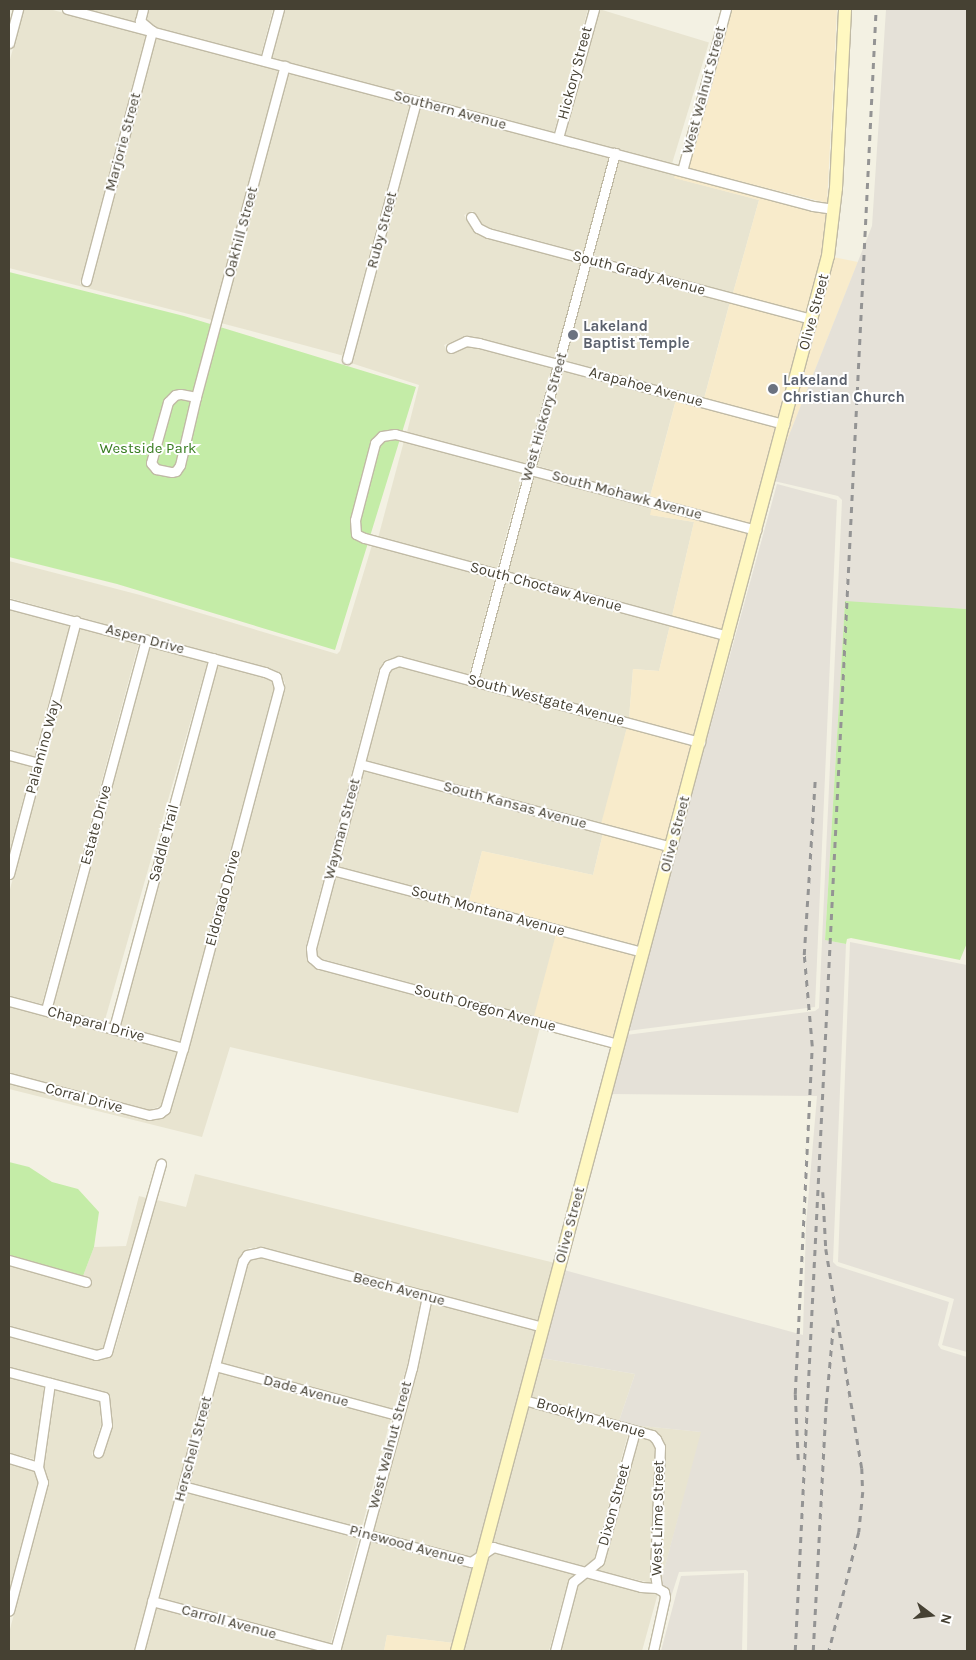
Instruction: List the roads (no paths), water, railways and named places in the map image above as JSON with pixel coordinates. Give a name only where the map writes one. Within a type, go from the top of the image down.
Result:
[{"type":"main road","name":"Olive Street","points":[[457,1651],[828,256],[834,209],[845,9]]},
{"type":"street","points":[[9,43],[18,9]]},
{"type":"street","name":"Southern Avenue","points":[[67,9],[812,206],[834,209]]},
{"type":"street","points":[[143,9],[140,21],[152,31]]},
{"type":"street","points":[[265,61],[279,9]]},
{"type":"street","name":"Hickory Street","points":[[558,138],[594,9]]},
{"type":"street","name":"West Walnut Street","points":[[682,171],[726,9]]},
{"type":"street","name":"Marjorie Street","points":[[86,281],[152,31]]},
{"type":"street","name":"Oakhill Street","points":[[196,397],[180,394],[175,395],[168,402],[151,463],[156,469],[172,472],[176,471],[180,466],[196,397],[285,66]]},
{"type":"street","name":"Ruby Street","points":[[347,359],[416,101]]},
{"type":"street","name":"West Hickory Street","points":[[473,680],[615,154]]},
{"type":"street","name":"South Grady Avenue","points":[[471,217],[478,228],[488,233],[812,319]]},
{"type":"street","name":"Arapahoe Avenue","points":[[451,348],[466,341],[478,343],[784,424]]},
{"type":"street","name":"South Mohawk Avenue","points":[[364,538],[356,534],[355,520],[375,442],[382,436],[399,435],[756,530]]},
{"type":"street","name":"South Choctaw Avenue","points":[[364,538],[728,636]]},
{"type":"street","name":"Aspen Drive","points":[[9,604],[272,674],[278,680]]},
{"type":"street","name":"Palamino Way","points":[[9,874],[76,621]]},
{"type":"street","name":"Estate Drive","points":[[46,1010],[146,639]]},
{"type":"street","name":"Saddle Trail","points":[[114,1028],[214,658]]},
{"type":"street","name":"South Westgate Avenue","points":[[392,662],[399,661],[473,680],[700,742]]},
{"type":"street","name":"Wayman Street","points":[[351,972],[314,962],[311,953],[384,671],[392,662]]},
{"type":"street","name":"Eldorado Drive","points":[[160,1113],[168,1103],[184,1048],[280,688],[278,680]]},
{"type":"street","points":[[9,755],[38,763]]},
{"type":"street","name":"South Kansas Avenue","points":[[360,764],[671,847]]},
{"type":"street","name":"South Montana Avenue","points":[[332,870],[643,952]]},
{"type":"street","name":"South Oregon Avenue","points":[[351,972],[618,1044]]},
{"type":"street","name":"Chaparal Drive","points":[[9,1000],[184,1048]]},
{"type":"street","name":"Corral Drive","points":[[9,1078],[149,1115],[160,1113]]},
{"type":"street","points":[[9,1331],[96,1355],[107,1352],[161,1164]]},
{"type":"street","name":"Beech Avenue","points":[[254,1252],[260,1252],[544,1327]]},
{"type":"street","name":"Herschell Street","points":[[139,1651],[243,1261],[247,1255],[254,1252]]},
{"type":"street","points":[[9,1260],[86,1282]]},
{"type":"street","name":"West Walnut Street","points":[[336,1651],[397,1415],[412,1368],[427,1296]]},
{"type":"street","name":"Dade Avenue","points":[[215,1366],[397,1415]]},
{"type":"street","points":[[9,1372],[104,1397],[106,1426],[98,1452]]},
{"type":"street","points":[[9,1611],[43,1482],[38,1467],[50,1383]]},
{"type":"street","name":"Brooklyn Avenue","points":[[524,1400],[652,1435],[656,1439]]},
{"type":"street","name":"Dixon Street","points":[[554,1651],[573,1582],[599,1561],[635,1430]]},
{"type":"street","name":"West Lime Street","points":[[653,1651],[666,1597],[664,1592],[657,1588],[655,1573],[660,1447],[656,1439]]},
{"type":"street","points":[[9,1458],[38,1467]]},
{"type":"street","name":"Pinewood Avenue","points":[[183,1486],[472,1562],[493,1547],[642,1587],[657,1588]]},
{"type":"street","name":"Carroll Avenue","points":[[152,1601],[336,1651]]},
{"type":"railway","points":[[795,1651],[876,9]]},
{"type":"railway","points":[[798,1460],[795,1394],[812,1046],[804,955],[815,778]]},
{"type":"railway","points":[[823,1192],[826,1249],[862,1468],[863,1492],[859,1532],[829,1651]]},
{"type":"railway","points":[[813,1651],[826,1404],[833,1327]]},
{"type":"place","name":"Lakeland Baptist Temple","points":[[573,335]]},
{"type":"place","name":"Lakeland Christian Church","points":[[773,389]]},
{"type":"park label","name":"Westside Park","points":[[148,449]]}]
